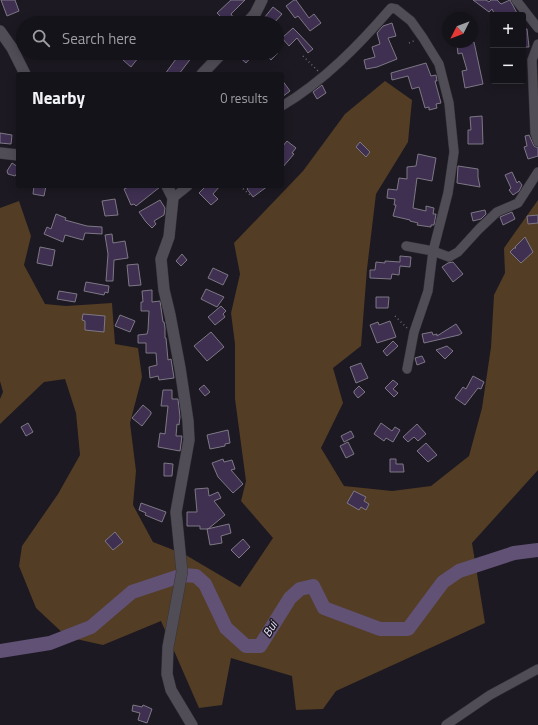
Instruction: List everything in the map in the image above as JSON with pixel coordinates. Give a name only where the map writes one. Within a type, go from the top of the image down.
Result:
[{"type":"street","points":[[252,16],[262,0]]},
{"type":"street","points":[[516,0],[538,28]]},
{"type":"street","points":[[284,105],[297,97],[348,56],[391,8],[396,9],[411,21],[439,64],[449,103],[454,152],[448,193],[433,251],[428,291],[414,332],[407,369]]},
{"type":"street","points":[[0,31],[16,56]]},
{"type":"street","points":[[538,44],[532,60],[535,133],[538,142]]},
{"type":"street","points":[[18,60],[24,72]]},
{"type":"street","points":[[204,72],[215,60]]},
{"type":"street","points":[[0,153],[16,156]]},
{"type":"street","points":[[406,246],[433,251],[449,257],[458,252],[497,212],[518,203],[538,172]]},
{"type":"street","points":[[168,188],[173,198],[169,237],[161,259],[164,290],[170,315],[188,421],[189,440],[176,512],[182,572],[168,647],[167,674],[171,690],[192,725]]},
{"type":"street","points":[[173,198],[186,188]]},
{"type":"street","points":[[446,725],[490,695],[538,669]]},
{"type":"path","points":[[303,56],[323,76]]},
{"type":"path","points":[[242,188],[250,195]]},
{"type":"path","points":[[395,316],[414,332]]},
{"type":"shaded area","points":[[385,81],[412,100],[408,142],[376,194],[367,269],[361,346],[333,368],[343,403],[321,448],[344,486],[392,491],[431,486],[469,456],[482,408],[491,347],[494,295],[505,273],[504,248],[538,200],[538,470],[472,543],[485,623],[336,691],[323,709],[296,710],[292,676],[231,658],[222,705],[199,708],[161,621],[103,645],[67,637],[36,608],[19,566],[22,546],[58,494],[80,455],[76,413],[65,379],[44,382],[0,424],[0,399],[3,392],[0,381],[0,208],[19,201],[31,236],[24,265],[45,304],[66,306],[112,303],[115,344],[138,348],[142,377],[130,423],[136,471],[133,505],[153,542],[184,554],[240,587],[273,538],[241,501],[246,481],[235,399],[235,344],[231,313],[240,274],[234,243],[303,171],[345,114]]},
{"type":"building","points":[[1,0],[15,0],[19,11],[7,16]]},
{"type":"building","points":[[231,0],[245,0],[231,14],[232,16],[220,16],[217,13]]},
{"type":"building","points":[[296,0],[309,18],[314,14],[321,23],[310,31],[298,16],[295,18],[286,6]]},
{"type":"building","points":[[473,0],[486,0],[489,2],[491,0],[497,0],[501,4],[510,0],[516,12],[494,12],[492,9],[489,12]]},
{"type":"building","points":[[273,7],[282,14],[280,16],[266,16]]},
{"type":"building","points":[[392,23],[396,36],[388,38],[397,59],[377,67],[366,69],[364,60],[375,57],[372,47],[380,44],[377,33],[383,26]]},
{"type":"building","points":[[293,28],[313,49],[308,53],[297,38],[289,46],[284,40],[284,36]]},
{"type":"building","points":[[526,29],[527,29],[529,47],[526,47]]},
{"type":"building","points":[[457,48],[475,48],[483,84],[465,88],[462,71],[467,70],[462,53],[458,54]]},
{"type":"building","points":[[123,60],[136,60],[131,67]]},
{"type":"building","points":[[175,60],[190,60],[181,72],[166,72]]},
{"type":"building","points":[[426,63],[431,76],[436,75],[437,81],[435,81],[441,103],[436,104],[437,108],[429,110],[429,107],[425,108],[419,87],[412,89],[408,76],[392,80],[391,73]]},
{"type":"building","points":[[284,83],[290,91],[284,96]]},
{"type":"building","points":[[322,85],[326,93],[317,99],[313,92]]},
{"type":"building","points":[[482,116],[483,144],[468,144],[468,130],[471,130],[470,117]]},
{"type":"building","points":[[0,133],[12,135],[11,144],[0,143]]},
{"type":"building","points":[[529,135],[534,146],[538,148],[538,156],[528,159],[524,147],[527,146],[525,136]]},
{"type":"building","points":[[287,141],[296,148],[292,153],[294,154],[284,166],[284,145]]},
{"type":"building","points":[[360,142],[370,152],[366,157],[356,147]]},
{"type":"building","points":[[418,154],[436,158],[432,181],[417,178],[413,208],[426,211],[426,206],[434,208],[433,214],[436,214],[434,225],[431,225],[431,227],[417,225],[418,223],[393,216],[396,205],[394,205],[395,199],[387,198],[388,189],[397,190],[399,178],[407,179],[407,167],[416,166]]},
{"type":"building","points":[[12,163],[16,166],[15,176],[8,174],[7,171]]},
{"type":"building","points":[[458,166],[478,169],[480,187],[457,183]]},
{"type":"building","points":[[512,172],[517,183],[519,181],[522,185],[519,191],[513,195],[509,190],[511,188],[505,175]]},
{"type":"building","points":[[34,188],[46,188],[44,196],[33,194]]},
{"type":"building","points":[[159,188],[136,206],[134,204],[131,205],[124,189]]},
{"type":"building","points":[[204,188],[218,188],[213,194],[218,199],[211,205],[199,193]]},
{"type":"building","points":[[248,188],[265,188],[253,197],[247,189]]},
{"type":"building","points":[[115,199],[118,215],[105,216],[102,201]]},
{"type":"building","points":[[160,200],[165,208],[164,215],[154,221],[156,224],[152,228],[139,212]]},
{"type":"building","points":[[485,210],[486,214],[481,219],[473,221],[471,213]]},
{"type":"building","points":[[512,212],[515,219],[503,225],[500,217]]},
{"type":"building","points":[[56,214],[66,218],[65,220],[87,226],[102,227],[102,234],[85,233],[83,240],[65,235],[63,242],[44,234],[47,227],[51,229]]},
{"type":"building","points":[[538,215],[538,223],[528,224],[527,216]]},
{"type":"building","points":[[112,234],[113,243],[125,241],[128,258],[114,260],[113,281],[106,281],[108,254],[105,235]]},
{"type":"building","points":[[525,237],[533,252],[521,263],[510,252],[516,248],[515,247]]},
{"type":"building","points":[[40,247],[55,250],[52,266],[37,263]]},
{"type":"building","points":[[182,254],[187,260],[181,266],[176,261]]},
{"type":"building","points":[[400,256],[411,257],[410,267],[400,266],[399,275],[392,274],[391,279],[370,278],[370,270],[375,270],[376,262],[400,262]]},
{"type":"building","points":[[453,262],[463,274],[453,282],[442,267]]},
{"type":"building","points":[[138,264],[141,285],[129,286],[127,265]]},
{"type":"building","points":[[213,268],[228,275],[223,285],[208,278]]},
{"type":"building","points":[[86,282],[109,286],[108,293],[105,292],[104,295],[84,291]]},
{"type":"building","points":[[206,289],[224,297],[217,307],[201,299]]},
{"type":"building","points":[[152,290],[152,302],[160,301],[165,328],[168,360],[171,359],[174,378],[159,380],[158,376],[150,378],[149,367],[157,365],[156,353],[146,353],[146,343],[138,343],[138,335],[147,334],[148,330],[149,311],[141,311],[141,302],[143,302],[142,291]]},
{"type":"building","points":[[59,291],[77,294],[75,302],[57,299]]},
{"type":"building","points":[[376,297],[389,297],[388,308],[376,308]]},
{"type":"building","points":[[221,306],[226,311],[223,314],[225,317],[215,325],[208,317]]},
{"type":"building","points":[[83,314],[105,316],[104,332],[85,330],[85,321],[82,320]]},
{"type":"building","points":[[120,315],[135,321],[130,332],[115,326]]},
{"type":"building","points":[[390,321],[396,337],[377,343],[370,325],[378,322],[379,325]]},
{"type":"building","points":[[456,324],[462,333],[459,335],[424,343],[422,334],[432,332],[433,335],[437,334],[437,336]]},
{"type":"building","points":[[211,332],[224,347],[207,361],[194,346]]},
{"type":"building","points":[[393,341],[398,346],[387,356],[383,351]]},
{"type":"building","points":[[447,346],[453,351],[445,359],[436,350]]},
{"type":"building","points":[[422,356],[425,362],[417,365],[415,358]]},
{"type":"building","points":[[361,363],[368,378],[356,383],[350,367]]},
{"type":"building","points":[[473,376],[484,382],[481,389],[478,388],[465,405],[455,398],[463,387],[466,389]]},
{"type":"building","points":[[393,380],[398,384],[393,389],[398,393],[394,397],[385,388]]},
{"type":"building","points":[[204,385],[210,392],[205,396],[199,389]]},
{"type":"building","points":[[359,386],[365,392],[358,398],[354,391]]},
{"type":"building","points":[[163,390],[172,390],[172,399],[178,399],[180,417],[179,425],[177,424],[176,436],[182,436],[180,451],[158,447],[160,433],[165,434],[168,406],[161,406]]},
{"type":"building","points":[[143,405],[151,412],[151,414],[142,426],[132,418]]},
{"type":"building","points":[[28,423],[33,432],[26,436],[21,427]]},
{"type":"building","points":[[381,423],[392,431],[395,427],[400,430],[393,442],[386,438],[384,441],[374,434]]},
{"type":"building","points":[[417,424],[426,434],[418,441],[414,437],[408,442],[403,437]]},
{"type":"building","points":[[228,430],[230,443],[225,444],[225,446],[210,449],[207,435]]},
{"type":"building","points":[[351,431],[354,437],[344,442],[341,436]]},
{"type":"building","points":[[348,442],[354,454],[346,458],[340,446]]},
{"type":"building","points":[[426,443],[437,455],[428,462],[417,451]]},
{"type":"building","points":[[223,459],[224,462],[232,460],[235,469],[231,470],[243,484],[233,493],[218,477],[212,463]]},
{"type":"building","points":[[390,459],[396,459],[396,464],[403,464],[404,472],[390,472]]},
{"type":"building","points":[[164,463],[173,464],[172,476],[164,476]]},
{"type":"building","points":[[208,488],[209,496],[218,492],[221,498],[214,501],[225,515],[208,529],[200,529],[200,526],[187,526],[187,512],[197,512],[195,489]]},
{"type":"building","points":[[354,491],[366,497],[364,501],[369,504],[366,510],[361,507],[359,510],[347,503]]},
{"type":"building","points":[[141,503],[166,512],[162,522],[145,515],[146,513],[139,510]]},
{"type":"building","points":[[229,524],[231,533],[221,536],[222,543],[210,545],[207,529]]},
{"type":"building","points":[[115,532],[123,542],[113,550],[105,541]]},
{"type":"building","points":[[243,539],[250,547],[239,558],[231,550]]},
{"type":"building","points":[[133,705],[142,707],[143,705],[152,709],[147,723],[138,720],[140,713],[132,711]]},
{"type":"waterway","name":"Bui","points":[[0,651],[50,643],[91,627],[132,592],[183,575],[196,576],[205,584],[226,628],[246,646],[260,646],[290,598],[300,589],[313,586],[324,608],[380,629],[408,629],[443,582],[459,571],[514,553],[538,550]]}]
